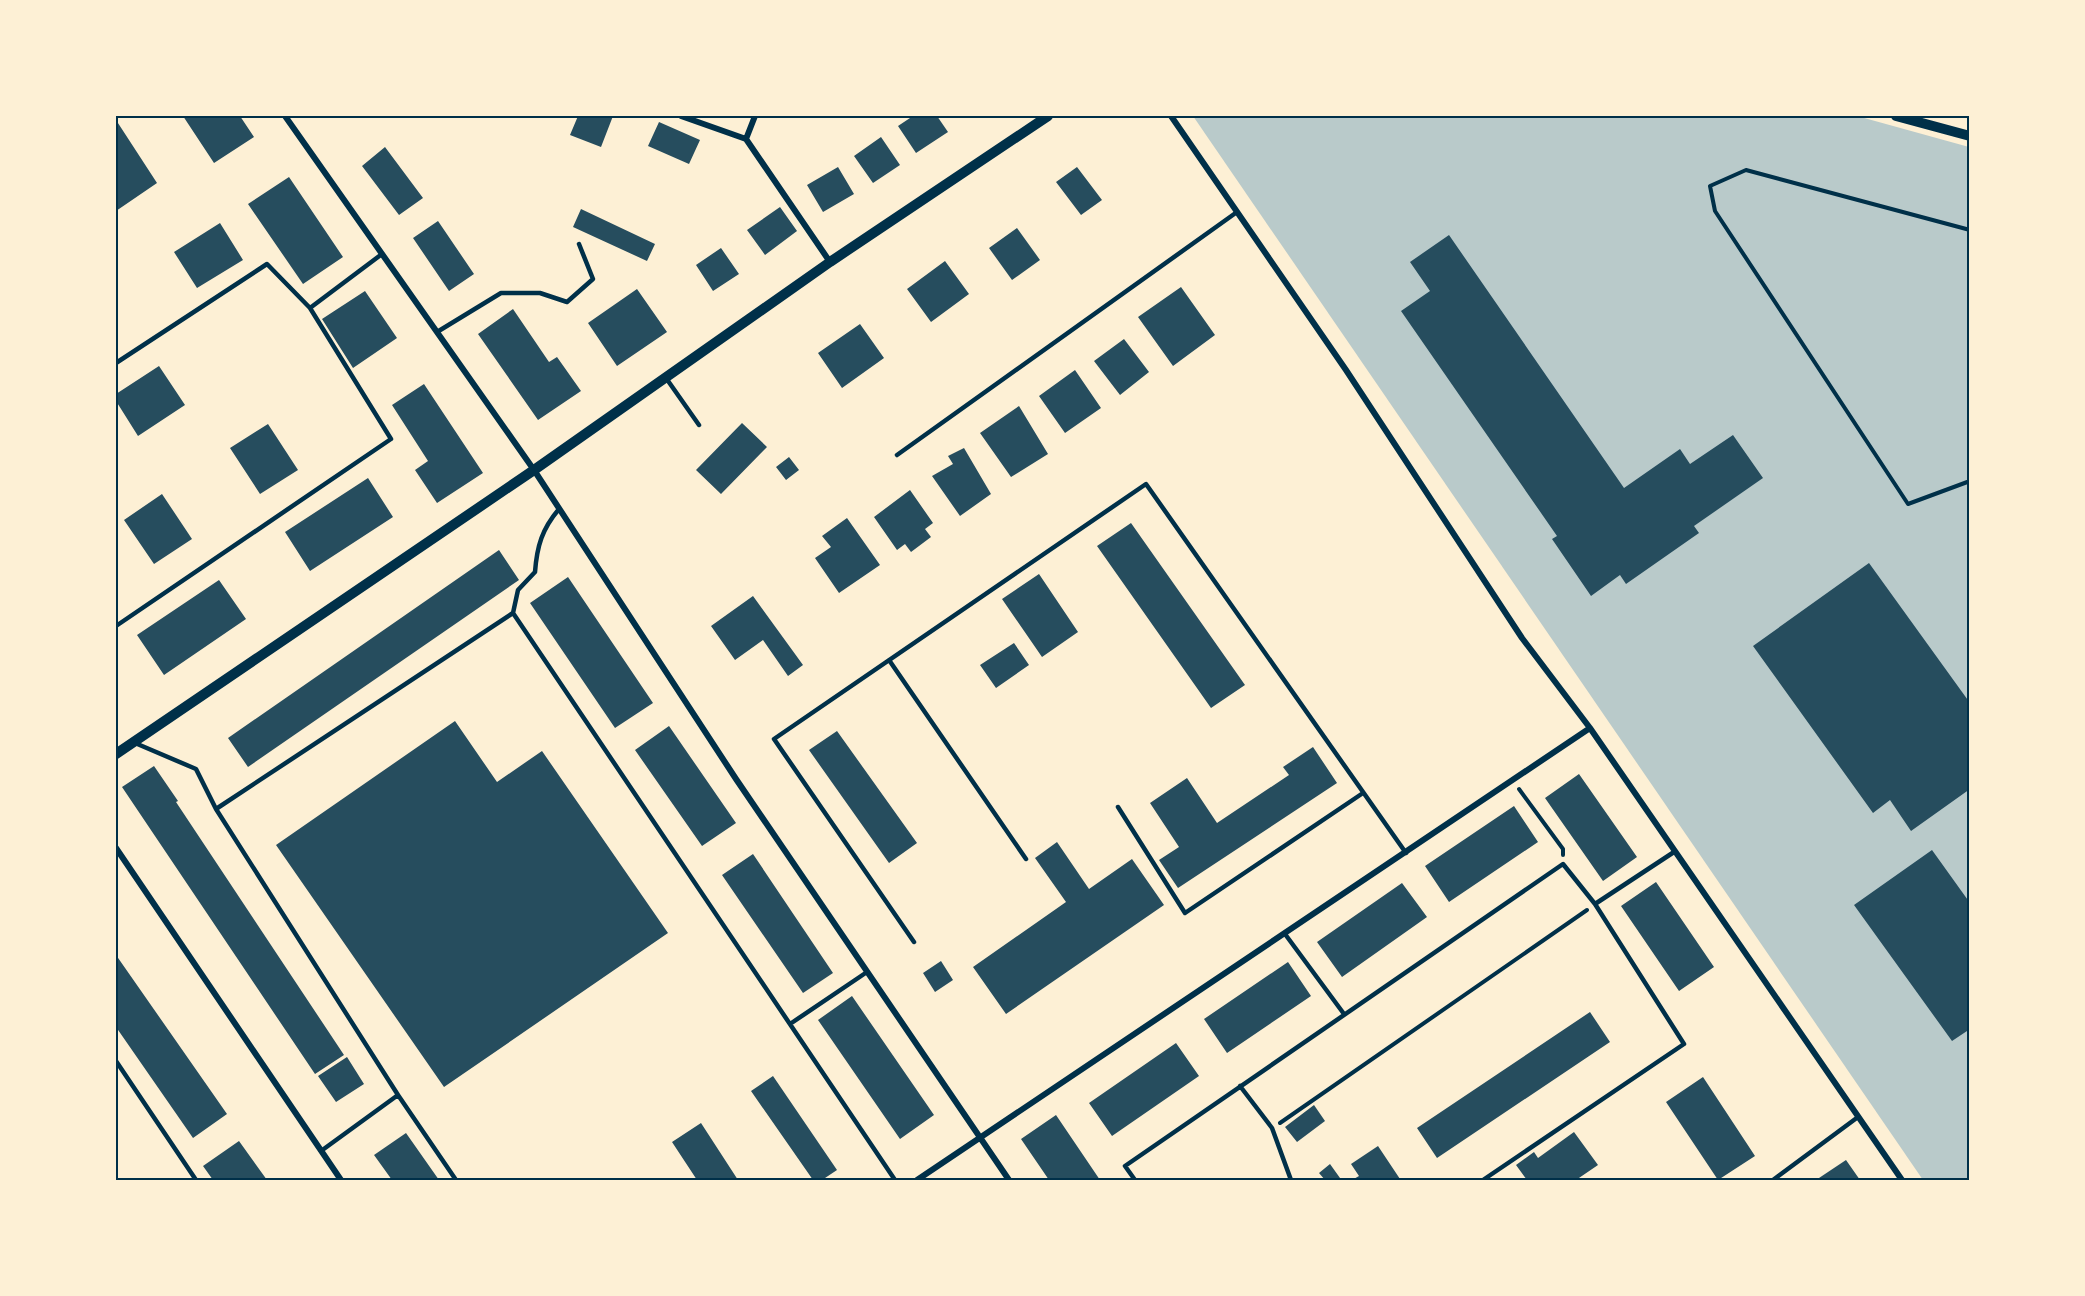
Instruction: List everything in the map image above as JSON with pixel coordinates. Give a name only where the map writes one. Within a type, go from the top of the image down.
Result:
[{"type":"street","points":[[285,116],[534,470],[729,770],[1009,1180]]},
{"type":"street","points":[[681,116],[746,139],[830,262]]},
{"type":"street","points":[[746,139],[755,116]]},
{"type":"street","points":[[116,754],[534,470],[830,262],[1048,116]]},
{"type":"street","points":[[1171,116],[1346,370],[1522,638],[1590,728],[1902,1180]]},
{"type":"street","points":[[1896,116],[1970,136]]},
{"type":"street","points":[[917,1180],[1406,854],[1590,728]]},
{"type":"street","points":[[116,848],[341,1180]]},
{"type":"lane","points":[[897,455],[1237,212]]},
{"type":"lane","points":[[437,332],[501,293],[540,293],[567,302],[593,279],[579,244]]},
{"type":"lane","points":[[310,308],[382,254]]},
{"type":"lane","points":[[116,363],[267,264],[310,308],[391,439],[116,626]]},
{"type":"lane","points":[[666,378],[699,425]]},
{"type":"lane","points":[[914,942],[774,740],[1146,484],[1406,854]]},
{"type":"lane","points":[[216,809],[513,613],[518,590],[535,572],[537,545],[548,522],[559,508]]},
{"type":"lane","points":[[513,613],[895,1180]]},
{"type":"lane","points":[[889,660],[1026,859]]},
{"type":"lane","points":[[133,742],[196,769],[216,809],[398,1095],[456,1180]]},
{"type":"lane","points":[[1118,807],[1185,913],[1363,793]]},
{"type":"lane","points":[[1596,904],[1674,852]]},
{"type":"lane","points":[[1135,1180],[1125,1166],[1563,864],[1596,904],[1684,1044],[1483,1180]]},
{"type":"lane","points":[[1285,934],[1344,1014]]},
{"type":"lane","points":[[790,1024],[867,972]]},
{"type":"lane","points":[[116,1061],[196,1180]]},
{"type":"lane","points":[[1240,1086],[1272,1128],[1291,1180]]},
{"type":"lane","points":[[321,1151],[398,1095]]},
{"type":"lane","points":[[1777,1179],[1858,1117]]},
{"type":"path","points":[[1970,230],[1746,170],[1710,186],[1715,211],[1908,504],[1970,481]]},
{"type":"path","points":[[1513,781],[1563,849],[1563,864]]},
{"type":"path","points":[[1272,1128],[1596,904]]},
{"type":"shaded area","points":[[1193,116],[1857,116],[1969,147],[1969,1180],[1923,1180]]},
{"type":"building","points":[[183,116],[240,116],[254,137],[214,163]]},
{"type":"building","points":[[578,116],[613,116],[601,147],[570,135]]},
{"type":"building","points":[[913,116],[937,116],[948,132],[916,153],[898,126]]},
{"type":"building","points":[[116,120],[157,183],[116,211]]},
{"type":"building","points":[[659,122],[700,140],[689,164],[648,146]]},
{"type":"building","points":[[881,137],[900,165],[873,183],[854,156]]},
{"type":"building","points":[[385,147],[423,198],[399,215],[362,166]]},
{"type":"building","points":[[838,167],[854,194],[823,212],[807,185]]},
{"type":"building","points":[[1077,167],[1102,200],[1081,215],[1056,182]]},
{"type":"building","points":[[289,177],[343,257],[303,284],[248,204]]},
{"type":"building","points":[[780,207],[797,231],[765,255],[747,230]]},
{"type":"building","points":[[581,209],[655,244],[647,261],[573,227]]},
{"type":"building","points":[[438,221],[474,274],[449,291],[413,238]]},
{"type":"building","points":[[220,223],[243,260],[197,288],[174,252]]},
{"type":"building","points":[[1017,228],[1040,260],[1012,280],[989,248]]},
{"type":"building","points":[[1449,235],[1624,488],[1680,449],[1690,464],[1733,435],[1763,478],[1694,526],[1699,533],[1626,584],[1620,575],[1591,596],[1552,539],[1557,536],[1401,311],[1430,291],[1410,262]]},
{"type":"building","points":[[721,248],[739,274],[713,291],[696,265]]},
{"type":"building","points":[[945,261],[969,294],[931,322],[907,289]]},
{"type":"building","points":[[1181,287],[1215,335],[1173,366],[1138,317]]},
{"type":"building","points":[[637,289],[667,332],[617,366],[588,323]]},
{"type":"building","points":[[365,291],[397,338],[353,368],[322,319]]},
{"type":"building","points":[[513,309],[549,362],[557,357],[581,391],[538,420],[478,334]]},
{"type":"building","points":[[860,324],[884,358],[842,388],[818,353]]},
{"type":"building","points":[[1124,339],[1149,372],[1120,395],[1094,361]]},
{"type":"building","points":[[159,366],[185,405],[138,436],[116,401],[116,394]]},
{"type":"building","points":[[1075,370],[1101,408],[1065,433],[1039,396]]},
{"type":"building","points":[[424,384],[483,473],[437,503],[415,470],[428,461],[392,405]]},
{"type":"building","points":[[1019,406],[1048,454],[1011,477],[980,433]]},
{"type":"building","points":[[742,423],[767,447],[721,494],[696,470]]},
{"type":"building","points":[[268,424],[298,470],[260,494],[230,448]]},
{"type":"building","points":[[964,448],[991,494],[960,516],[932,476],[953,464],[948,456]]},
{"type":"building","points":[[789,457],[799,470],[786,480],[776,467]]},
{"type":"building","points":[[368,478],[393,517],[310,571],[285,532]]},
{"type":"building","points":[[910,490],[933,523],[925,529],[931,537],[911,552],[905,544],[897,550],[874,517]]},
{"type":"building","points":[[162,494],[192,539],[154,564],[124,520]]},
{"type":"building","points":[[847,518],[880,565],[839,593],[815,558],[831,547],[822,536]]},
{"type":"building","points":[[1131,523],[1245,685],[1211,708],[1097,546]]},
{"type":"building","points":[[499,550],[519,580],[248,767],[228,738]]},
{"type":"building","points":[[1869,563],[1970,703],[1970,789],[1911,831],[1890,800],[1873,813],[1753,646]]},
{"type":"building","points":[[1039,574],[1078,632],[1042,657],[1002,599]]},
{"type":"building","points":[[568,577],[653,703],[615,728],[530,603]]},
{"type":"building","points":[[219,580],[246,619],[164,675],[137,635]]},
{"type":"building","points":[[753,596],[803,665],[788,676],[763,640],[735,660],[711,626]]},
{"type":"building","points":[[1014,643],[1029,665],[996,688],[980,665]]},
{"type":"building","points":[[455,721],[497,782],[542,751],[668,933],[444,1087],[276,845]]},
{"type":"building","points":[[669,726],[736,823],[702,846],[635,750]]},
{"type":"building","points":[[837,731],[917,843],[889,863],[809,750]]},
{"type":"building","points":[[1313,747],[1337,783],[1178,888],[1159,860],[1179,847],[1150,803],[1187,778],[1217,823],[1289,775],[1283,767]]},
{"type":"building","points":[[154,766],[344,1055],[315,1074],[122,787]]},
{"type":"building","points":[[1579,774],[1637,857],[1603,881],[1545,798]]},
{"type":"building","points":[[1514,806],[1538,842],[1449,902],[1425,866]]},
{"type":"building","points":[[1057,842],[1089,889],[1132,859],[1164,905],[1006,1014],[973,967],[1066,902],[1035,858]]},
{"type":"building","points":[[1932,850],[1970,903],[1970,1029],[1952,1041],[1854,905]]},
{"type":"building","points":[[753,854],[833,973],[803,993],[722,875]]},
{"type":"building","points":[[1656,882],[1714,967],[1679,991],[1621,906]]},
{"type":"building","points":[[1402,883],[1427,917],[1342,977],[1317,942]]},
{"type":"building","points":[[116,955],[227,1114],[193,1138],[116,1027]]},
{"type":"building","points":[[941,961],[953,980],[935,992],[923,973]]},
{"type":"building","points":[[1288,962],[1311,996],[1227,1053],[1204,1019]]},
{"type":"building","points":[[852,996],[934,1115],[900,1139],[818,1020]]},
{"type":"building","points":[[1590,1012],[1610,1042],[1437,1158],[1417,1128]]},
{"type":"building","points":[[1176,1043],[1199,1076],[1112,1136],[1089,1103]]},
{"type":"building","points":[[347,1057],[364,1084],[336,1102],[318,1076]]},
{"type":"building","points":[[773,1076],[837,1170],[822,1180],[813,1180],[751,1091]]},
{"type":"building","points":[[1703,1077],[1755,1156],[1718,1180],[1666,1102]]},
{"type":"building","points":[[1314,1105],[1325,1121],[1297,1142],[1285,1127]]},
{"type":"building","points":[[1056,1115],[1100,1180],[1049,1180],[1021,1139]]},
{"type":"building","points":[[701,1123],[738,1180],[697,1180],[672,1142]]},
{"type":"building","points":[[1574,1132],[1598,1165],[1576,1180],[1527,1180],[1516,1165],[1534,1152],[1538,1158]]},
{"type":"building","points":[[406,1133],[439,1180],[392,1180],[374,1155]]},
{"type":"building","points":[[239,1141],[267,1180],[213,1180],[203,1166]]},
{"type":"building","points":[[1378,1146],[1400,1179],[1352,1180],[1359,1176],[1351,1164]]},
{"type":"building","points":[[1846,1160],[1860,1180],[1816,1180]]},
{"type":"building","points":[[1330,1164],[1340,1178],[1325,1180],[1319,1173]]}]
